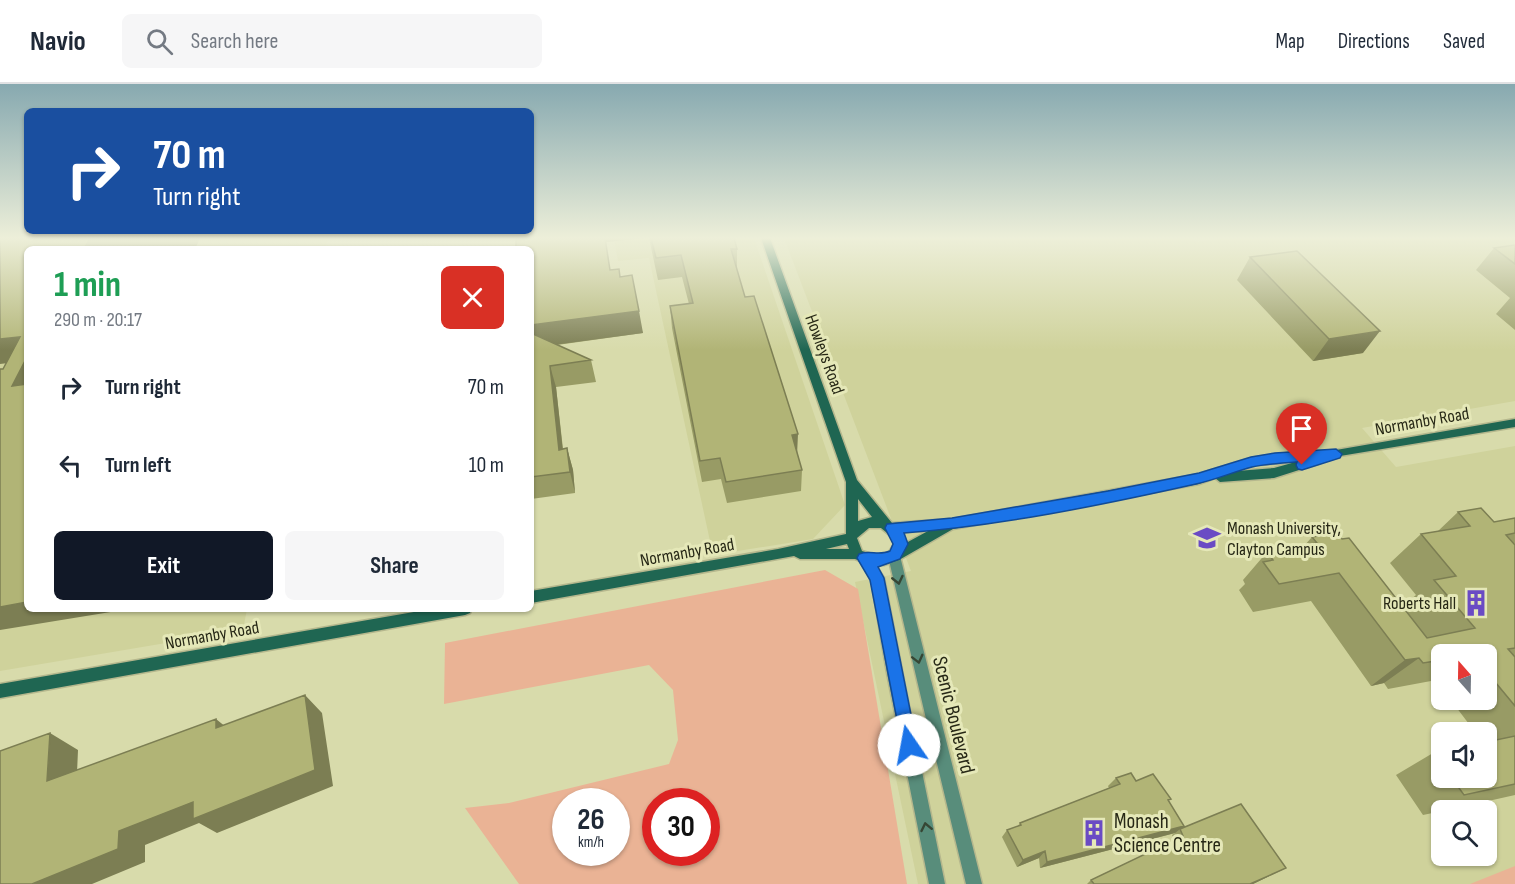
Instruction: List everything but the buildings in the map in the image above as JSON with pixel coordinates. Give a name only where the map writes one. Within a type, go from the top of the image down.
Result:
[{"type":"street","name":"Howleys Road","points":[[778,275],[852,482],[852,536]]},
{"type":"street","name":"Normanby Road","points":[[888,526],[952,524],[1199,479],[1286,471],[1336,454],[1515,423]]},
{"type":"street","name":"Howleys Road","points":[[852,482],[888,526]]},
{"type":"street","points":[[861,556],[881,561],[895,556],[900,544],[897,534],[888,526],[878,522],[862,524],[852,536],[861,556],[877,578],[937,884]]},
{"type":"street","name":"Normanby Road","points":[[895,556],[952,524]]},
{"type":"street","name":"Normanby Road","points":[[534,596],[778,554],[852,536]]},
{"type":"street","name":"Normanby Road","points":[[778,554],[861,556]]},
{"type":"street","name":"Scenic Boulevard","points":[[895,556],[974,884]]},
{"type":"street","name":"Normanby Road","points":[[0,691],[448,612]]},
{"type":"street","points":[[909,745],[939,742]]},
{"type":"shaded area","points":[[0,275],[24,275],[24,612],[246,612],[243,630],[0,671]]},
{"type":"shaded area","points":[[653,275],[767,275],[845,505],[813,539],[713,555]]},
{"type":"shaded area","name":"Monash University, Clayton Campus","points":[[798,275],[1515,275],[1515,401],[1362,428],[1396,467],[1515,446],[1515,884],[918,884],[855,582],[911,571]]},
{"type":"shaded area","points":[[825,570],[858,589],[907,884],[519,884],[465,808],[509,803],[552,793],[552,866],[630,866],[630,788],[571,788],[669,764],[678,740],[673,690],[649,665],[444,704],[445,643]]},
{"type":"shaded area","points":[[1515,866],[1515,884],[1470,884]]},
{"type":"place","name":"Monash University, Clayton Campus","points":[[1207,538]]},
{"type":"place","name":"Roberts Hall","points":[[1476,603]]},
{"type":"place","name":"Monash Science Centre","points":[[1094,833]]},
{"type":"route","points":[[909,745],[877,578],[864,558],[881,561],[895,555],[900,544],[899,537],[892,528],[952,524],[1108,496],[1199,479],[1251,462],[1336,454],[1302,465]]}]
